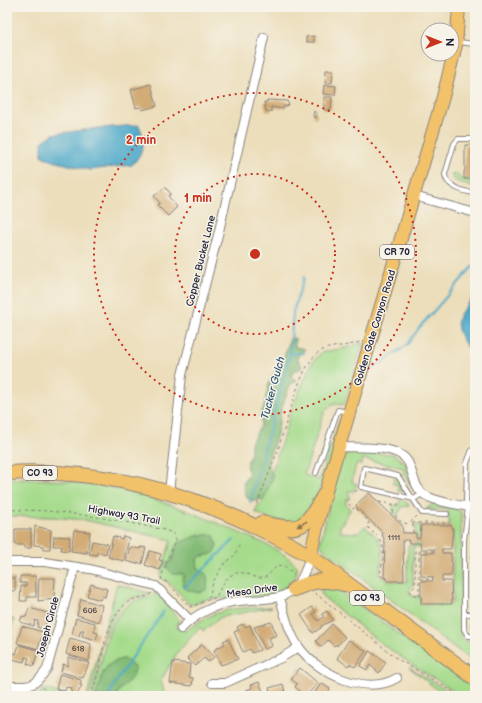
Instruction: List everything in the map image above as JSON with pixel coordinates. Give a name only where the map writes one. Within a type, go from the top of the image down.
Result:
[{"type":"highway","name":"CO 93","points":[[7,473],[78,475],[112,480],[169,492],[198,501],[237,518],[286,542],[310,556],[475,678]]},
{"type":"highway","points":[[237,518],[282,528],[296,528],[308,522],[325,494]]},
{"type":"highway","points":[[300,585],[327,580],[353,587]]},
{"type":"main road","name":"Golden Gate Canyon Road","points":[[458,22],[459,7]]},
{"type":"main road","name":"Golden Gate Canyon Road","points":[[310,556],[325,494],[443,97],[451,62]]},
{"type":"street","name":"Copper Bucket Lane","points":[[169,492],[182,375],[219,231],[264,36]]},
{"type":"street","points":[[414,196],[475,213]]},
{"type":"street","points":[[339,447],[394,450],[406,459],[418,489],[422,494],[431,498],[470,507]]},
{"type":"street","points":[[300,585],[310,556]]},
{"type":"street","points":[[7,562],[45,562],[75,567],[156,586],[190,620]]},
{"type":"street","name":"Joseph Circle","points":[[37,683],[47,669],[75,567]]},
{"type":"street","name":"Mesa Drive","points":[[181,629],[190,620],[202,612],[231,602],[280,598],[300,585]]},
{"type":"street","points":[[280,598],[290,629],[299,647],[321,667],[349,680],[361,683],[387,683],[397,678]]},
{"type":"street","points":[[212,683],[225,683],[281,658],[299,647]]},
{"type":"street","points":[[7,686],[29,686],[37,683]]},
{"type":"lane","points":[[460,42],[475,44]]},
{"type":"lane","points":[[475,140],[458,139],[454,144],[445,174],[445,178],[449,184],[475,193]]},
{"type":"lane","points":[[316,473],[338,410],[349,413]]},
{"type":"lane","points":[[475,450],[472,450],[467,463],[470,507],[464,540],[464,629],[468,636],[475,636]]},
{"type":"lane","points":[[422,494],[414,499],[360,487],[364,468],[398,476],[414,499],[422,513],[447,514]]},
{"type":"lane","points":[[465,614],[475,614]]},
{"type":"path","points":[[256,504],[278,450],[291,403],[311,360],[320,351],[353,345],[374,332]]},
{"type":"path","points":[[360,487],[347,502],[353,509],[355,507],[370,522],[367,526],[383,544],[380,574],[382,577],[387,578]]},
{"type":"path","points":[[379,502],[398,505],[400,496]]},
{"type":"path","points":[[392,504],[394,515],[403,523],[449,523]]},
{"type":"path","name":"Highway 93 Trail","points":[[7,510],[45,510],[96,516],[165,530],[172,533],[176,537],[176,541],[167,559],[161,579],[168,583],[190,607],[216,597],[223,581],[233,573],[243,573],[260,578],[267,576],[277,566],[286,567],[300,585],[399,660],[460,696]]},
{"type":"path","points":[[410,524],[421,511]]},
{"type":"path","points":[[413,524],[414,534]]},
{"type":"path","points":[[464,565],[469,565],[473,548],[473,530],[475,528]]},
{"type":"path","points":[[209,599],[213,582],[223,565],[235,555],[240,542]]},
{"type":"path","points":[[419,551],[419,596],[412,596],[410,591],[415,586],[415,551],[419,551],[434,551]]},
{"type":"path","points":[[419,579],[433,579]]},
{"type":"path","points":[[90,696],[94,688],[101,652],[118,613],[127,602],[136,598],[148,597],[153,590]]},
{"type":"path","points":[[37,683],[48,693],[59,696]]},
{"type":"green space","points":[[451,174],[457,174],[462,180],[475,178],[473,186],[471,187],[454,180]]},
{"type":"green space","points":[[295,338],[295,347],[305,349],[297,358],[303,368],[293,371],[291,378],[297,380],[290,385],[281,410],[277,435],[268,460],[268,465],[273,476],[264,499],[254,501],[247,498],[243,484],[249,473],[246,466],[251,452],[251,443],[261,425],[261,413],[264,407],[269,383],[276,369],[281,366],[290,339]]},
{"type":"green space","points":[[363,342],[344,405],[334,404],[325,410],[304,475],[319,480],[339,421],[343,422],[330,465],[313,504],[297,523],[269,519],[255,512],[258,505],[262,503],[294,403],[312,363],[322,352],[351,347]]},
{"type":"green space","points":[[348,452],[393,454],[406,464],[414,491],[403,473],[404,468],[363,459],[361,465],[356,464],[352,482],[357,484],[354,491],[348,491],[350,497],[345,502],[350,510],[340,527],[340,532],[358,533],[365,526],[377,537],[380,541],[382,550],[382,560],[379,574],[382,578],[387,579],[387,581],[407,582],[408,545],[420,543],[421,547],[413,547],[413,584],[409,591],[411,596],[420,597],[421,604],[452,604],[453,599],[453,531],[449,525],[448,510],[426,509],[433,504],[457,509],[461,512],[461,638],[475,645],[475,663],[322,548],[320,544],[341,457],[344,458]]},
{"type":"green space","points":[[394,478],[398,479],[403,492],[398,491],[398,485],[393,484]]},
{"type":"green space","points":[[7,479],[53,480],[87,483],[117,489],[172,505],[271,547],[285,555],[297,566],[296,574],[288,586],[280,592],[251,597],[208,599],[190,605],[173,586],[160,577],[171,540],[85,520],[52,517],[7,516]]},
{"type":"green space","points":[[400,499],[409,504],[408,506],[402,507],[397,517],[393,507],[394,505],[399,506]]},
{"type":"green space","points":[[415,525],[421,525],[420,538],[416,538]]},
{"type":"green space","points":[[199,535],[214,535],[217,546],[213,554],[201,556],[197,559],[198,568],[206,574],[207,577],[207,589],[199,593],[185,589],[182,579],[184,576],[183,574],[173,574],[167,568],[167,564],[172,560],[176,546],[179,543]]},
{"type":"green space","points":[[117,584],[149,593],[126,601],[113,617],[100,650],[93,686],[87,696]]},
{"type":"green space","points":[[331,585],[475,689],[475,696],[462,696],[378,641],[322,596],[321,589],[319,587]]},
{"type":"green space","points":[[155,593],[161,597],[179,619],[177,627],[186,631],[207,617],[227,610],[272,607],[221,617],[203,631],[200,627],[177,653],[161,680],[165,696],[91,696],[99,673],[105,646],[114,622],[121,611],[130,603],[147,598]]},
{"type":"green space","points":[[7,619],[14,619],[8,640],[7,640]]},
{"type":"green space","points":[[475,619],[475,632],[469,629],[468,625],[470,621]]},
{"type":"green space","points":[[125,659],[135,668],[133,676],[116,696],[95,696],[105,669],[109,665]]},
{"type":"green space","points":[[409,667],[456,696],[445,696]]},
{"type":"green space","points":[[45,689],[70,696],[40,696],[40,691]]},
{"type":"water","points":[[139,125],[143,136],[143,146],[140,155],[132,165],[89,170],[53,161],[42,156],[42,142],[53,134]]},
{"type":"water","points":[[475,295],[475,345],[467,347],[457,325],[460,314]]},
{"type":"water","points":[[471,574],[475,574],[475,597],[471,597]]},
{"type":"building","points":[[314,36],[314,42],[306,42],[306,37]]},
{"type":"building","points":[[326,70],[333,70],[332,83],[325,83]]},
{"type":"building","points":[[151,84],[157,106],[142,110],[141,107],[136,108],[131,90]]},
{"type":"building","points":[[324,85],[336,86],[335,95],[323,94]]},
{"type":"building","points":[[324,97],[332,97],[331,110],[324,110]]},
{"type":"building","points":[[267,100],[287,101],[289,105],[283,107],[283,109],[271,107],[271,112],[266,111],[264,102],[267,102]]},
{"type":"building","points":[[314,111],[317,114],[316,118],[313,117]]},
{"type":"building","points":[[465,145],[475,145],[475,178],[472,179],[464,179]]},
{"type":"building","points":[[165,187],[171,194],[168,196],[177,207],[168,216],[157,205],[160,203],[154,196]]},
{"type":"building","points":[[369,493],[402,525],[403,533],[416,533],[416,538],[420,538],[421,525],[451,525],[453,530],[451,549],[442,549],[442,553],[451,553],[452,571],[451,576],[442,576],[442,581],[451,581],[452,604],[421,604],[421,581],[433,581],[433,577],[421,576],[421,553],[434,553],[434,549],[421,549],[420,543],[409,543],[409,540],[403,540],[404,581],[387,581],[387,578],[384,578],[385,542],[381,531],[357,508],[356,505]]},
{"type":"building","points":[[35,526],[51,530],[50,549],[43,549],[43,546],[34,545]]},
{"type":"building","points":[[15,529],[31,529],[31,548],[24,548],[24,545],[15,545]]},
{"type":"building","points":[[74,530],[90,532],[87,553],[71,551]]},
{"type":"building","points":[[8,532],[9,548],[7,548]]},
{"type":"building","points":[[54,536],[70,537],[69,551],[61,550],[62,546],[53,546]]},
{"type":"building","points":[[113,536],[122,539],[123,536],[129,538],[124,561],[108,557]]},
{"type":"building","points":[[92,541],[108,544],[106,554],[97,552],[97,555],[89,554]]},
{"type":"building","points":[[130,547],[140,549],[140,547],[146,548],[142,564],[138,562],[137,564],[126,561]]},
{"type":"building","points":[[150,551],[161,554],[159,560],[163,561],[160,570],[145,565]]},
{"type":"building","points":[[20,576],[36,576],[36,597],[27,597],[27,601],[20,601],[21,586],[26,586],[26,583],[20,583]]},
{"type":"building","points":[[7,578],[15,578],[15,591],[7,591]]},
{"type":"building","points":[[39,578],[55,578],[54,599],[38,601]]},
{"type":"building","points":[[91,584],[107,589],[105,597],[102,596],[100,600],[87,596]]},
{"type":"building","points":[[81,599],[102,605],[99,622],[77,615]]},
{"type":"building","points":[[312,607],[316,612],[313,614],[318,621],[324,617],[322,614],[327,611],[333,620],[321,626],[321,628],[313,633],[301,615]]},
{"type":"building","points":[[29,608],[48,613],[44,629],[37,627],[38,621],[35,620],[34,626],[20,622],[22,616],[26,617]]},
{"type":"building","points":[[76,618],[95,623],[94,632],[98,633],[96,640],[82,636],[84,630],[81,630],[79,636],[72,634]]},
{"type":"building","points":[[271,622],[277,635],[269,638],[272,646],[265,649],[254,627]]},
{"type":"building","points":[[243,624],[245,627],[250,625],[260,650],[252,653],[250,649],[243,652],[234,632],[239,630],[237,627]]},
{"type":"building","points":[[332,624],[345,637],[337,646],[336,644],[334,646],[328,640],[321,647],[316,641]]},
{"type":"building","points":[[22,626],[43,632],[38,649],[17,643]]},
{"type":"building","points":[[70,638],[91,644],[89,661],[66,654]]},
{"type":"building","points":[[228,639],[238,659],[221,665],[214,650],[225,644],[223,641]]},
{"type":"building","points":[[349,640],[366,651],[355,667],[349,664],[348,666],[337,658]]},
{"type":"building","points":[[202,644],[214,657],[209,662],[204,658],[195,666],[187,658]]},
{"type":"building","points":[[19,645],[38,650],[34,666],[27,664],[29,658],[25,657],[24,662],[12,659],[14,653],[16,654]]},
{"type":"building","points":[[369,651],[386,662],[379,673],[370,665],[367,670],[360,666]]},
{"type":"building","points":[[68,657],[89,663],[83,678],[61,672],[63,664],[68,666]]},
{"type":"building","points":[[173,662],[190,664],[189,677],[193,678],[192,686],[170,683]]},
{"type":"building","points":[[300,668],[318,683],[308,694],[306,692],[304,695],[295,687],[297,684],[291,679]]},
{"type":"building","points":[[60,674],[81,680],[80,685],[82,685],[77,695],[71,694],[72,688],[66,687],[65,691],[56,689]]},
{"type":"building","points":[[259,682],[264,694],[261,696],[242,696],[246,690],[252,688],[251,685]]},
{"type":"building","points":[[321,683],[330,689],[327,695],[330,696],[313,696]]},
{"type":"building","points":[[283,684],[286,696],[272,696],[269,688]]},
{"type":"building","points":[[401,694],[410,694],[410,696],[401,696]]},
{"type":"waterway","points":[[372,369],[407,345],[419,328],[475,264]]},
{"type":"waterway","name":"Tucker Gulch","points":[[250,502],[290,354],[293,312],[304,277]]},
{"type":"waterway","points":[[290,354],[304,353]]},
{"type":"waterway","name":"Tucker Gulch","points":[[184,588],[234,540]]},
{"type":"waterway","name":"Tucker Gulch","points":[[108,696],[117,680],[164,611]]}]
